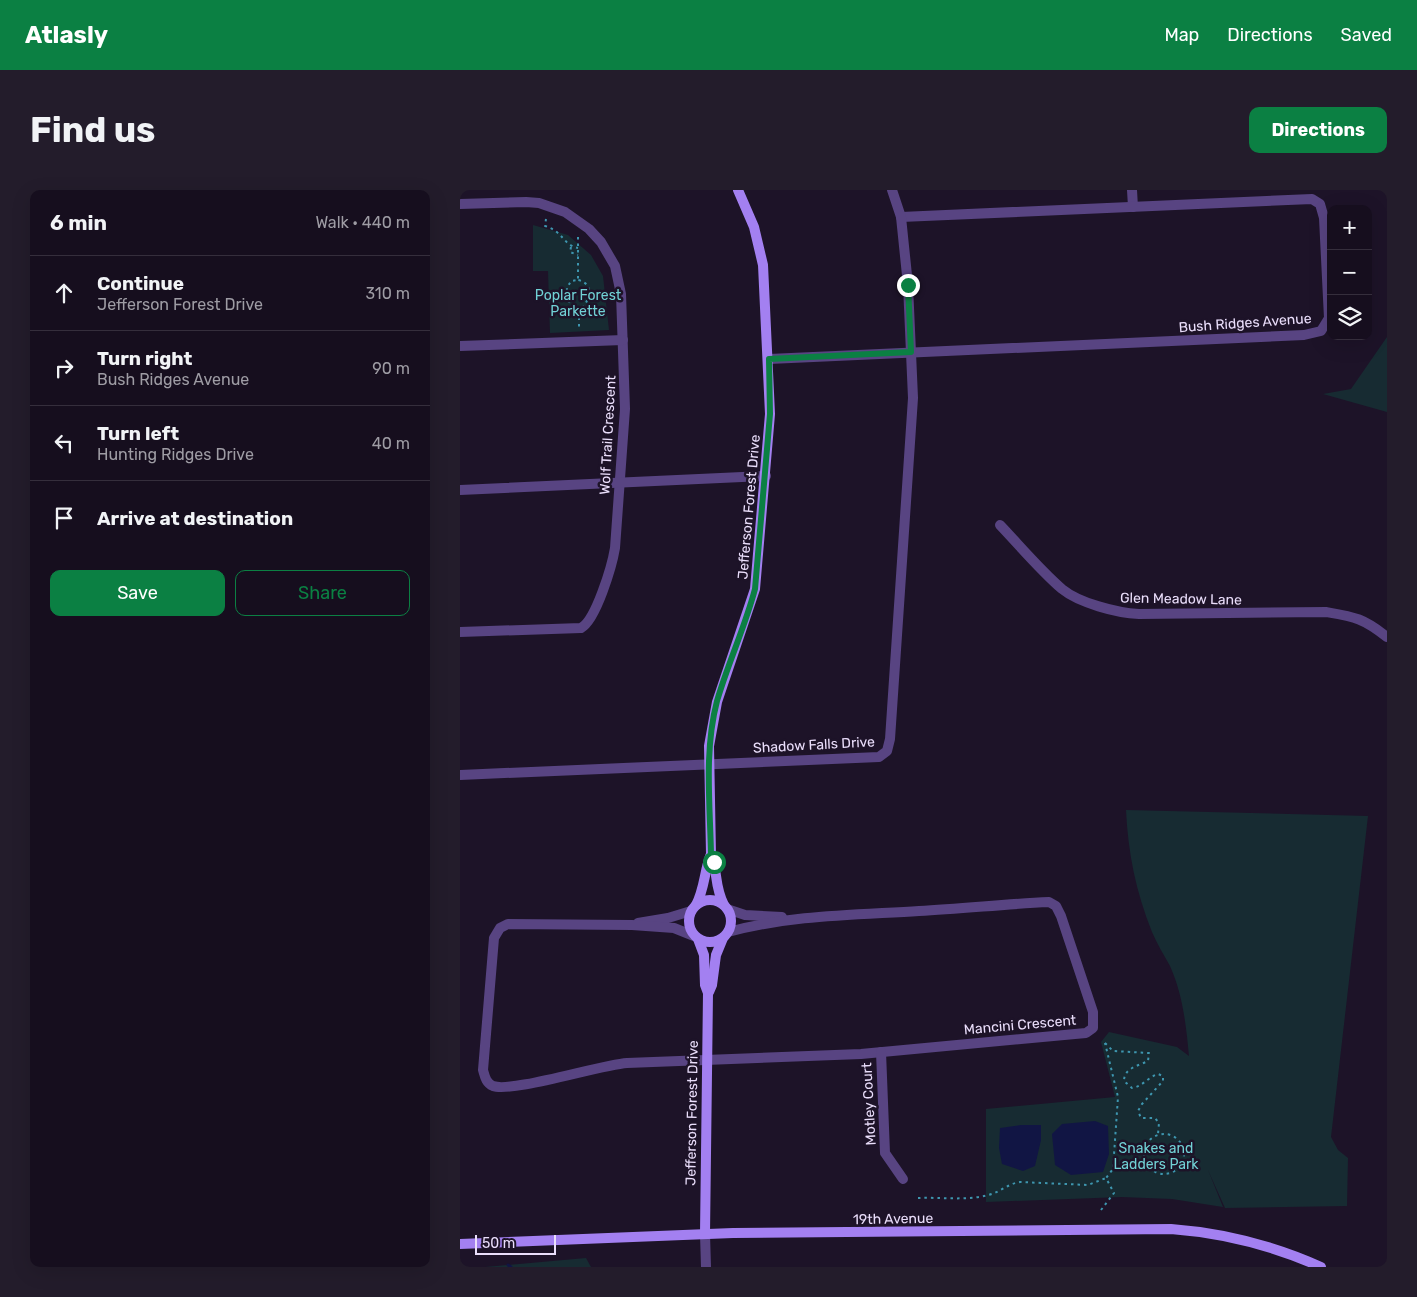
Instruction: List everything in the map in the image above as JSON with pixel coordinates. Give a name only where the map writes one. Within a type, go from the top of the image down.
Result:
[{"type":"street","name":"Jefferson Forest Drive","points":[[725,907],[715,884],[714,862],[711,854],[709,746],[717,702],[748,615],[755,589],[770,414],[769,359],[763,266],[754,227],[738,190]]},
{"type":"street","name":"Shadow Falls Drive","points":[[460,775],[879,757],[887,751],[890,739],[913,398],[908,285],[900,217],[892,190]]},
{"type":"street","points":[[1132,190],[1133,207]]},
{"type":"street","name":"Bush Ridges Avenue","points":[[769,359],[1304,335],[1321,331],[1329,318],[1324,218],[1320,204],[1312,200],[900,217]]},
{"type":"street","name":"Wolf Trail Crescent","points":[[460,204],[538,203],[565,212],[589,229],[601,242],[615,266],[621,294],[625,409],[616,548],[611,569],[587,624],[580,628],[460,632]]},
{"type":"street","points":[[460,346],[622,340]]},
{"type":"street","points":[[460,490],[766,476]]},
{"type":"street","name":"Glen Meadow Lane","points":[[1000,524],[1064,591],[1121,614],[1326,612],[1355,616],[1370,624],[1387,637]]},
{"type":"street","name":"Jefferson Forest Drive","points":[[694,908],[705,884],[711,854]]},
{"type":"street","points":[[708,900],[725,907],[731,918],[726,935],[712,942],[674,928],[632,925],[668,918],[694,908],[708,900]]},
{"type":"street","name":"Mancini Crescent","points":[[632,925],[508,924],[500,928],[494,938],[483,1070],[487,1082],[494,1087],[522,1085],[609,1065],[881,1052],[1086,1033],[1093,1028],[1093,1012],[1056,906],[1049,902],[987,908],[795,918],[749,925],[726,935]]},
{"type":"street","name":"Mancini Crescent","points":[[725,907],[745,915],[795,918]]},
{"type":"street","points":[[694,908],[689,925],[696,937]]},
{"type":"street","name":"Jefferson Forest Drive","points":[[708,993],[712,986],[716,955],[726,935]]},
{"type":"street","name":"Jefferson Forest Drive","points":[[696,937],[704,955],[705,985],[708,993],[705,1234]]},
{"type":"street","name":"Motley Court","points":[[881,1052],[885,1153],[903,1180]]},
{"type":"street","name":"19th Avenue","points":[[460,1244],[705,1234],[1170,1229],[1212,1233],[1250,1241],[1321,1267]]},
{"type":"street","points":[[705,1234],[706,1267]]},
{"type":"path","points":[[546,219],[545,226],[556,229],[571,247],[570,252],[578,255]]},
{"type":"path","points":[[578,238],[578,280]]},
{"type":"path","points":[[571,247],[578,248]]},
{"type":"path","points":[[579,311],[566,300],[567,288],[571,281],[584,281],[590,296],[586,305],[579,311],[579,328]]},
{"type":"path","points":[[918,1198],[979,1197],[990,1195],[1009,1183],[1088,1185],[1106,1178],[1113,1169],[1118,1097],[1105,1043],[1113,1051],[1150,1054],[1148,1061],[1128,1070],[1124,1076],[1124,1081],[1132,1088],[1137,1087],[1152,1076],[1158,1074],[1163,1076],[1163,1081],[1142,1104],[1138,1112],[1141,1118],[1155,1118],[1159,1123],[1158,1134],[1147,1143],[1144,1157],[1152,1170],[1166,1174],[1179,1167],[1184,1154],[1179,1140],[1166,1134],[1158,1134]]},
{"type":"path","points":[[1102,1210],[1114,1193],[1106,1178]]},
{"type":"green space","name":"Poplar Forest Parkette","points":[[533,225],[568,235],[591,255],[603,276],[609,330],[550,333],[548,271],[533,271]]},
{"type":"green space","points":[[1387,337],[1387,412],[1323,394],[1351,389]]},
{"type":"green space","name":"Snakes and Ladders Park","points":[[1126,810],[1368,816],[1331,1137],[1338,1150],[1348,1158],[1347,1206],[1225,1208],[1208,1170],[1223,1207],[1172,1199],[1122,1197],[986,1202],[986,1109],[1115,1097],[1101,1042],[1109,1032],[1177,1047],[1189,1056],[1178,988],[1170,966],[1152,932],[1137,887],[1131,857]]},
{"type":"green space","points":[[586,1258],[591,1267],[485,1267]]},
{"type":"shaded area","points":[[1095,1121],[1108,1126],[1109,1154],[1103,1172],[1071,1175],[1055,1165],[1052,1134],[1062,1124]]},
{"type":"shaded area","points":[[1041,1125],[1041,1140],[1035,1166],[1023,1171],[1002,1164],[999,1148],[1000,1128]]},
{"type":"route","points":[[714,862],[711,854],[709,746],[717,702],[748,615],[755,589],[759,562],[770,414],[769,359],[911,352],[908,285]]}]
